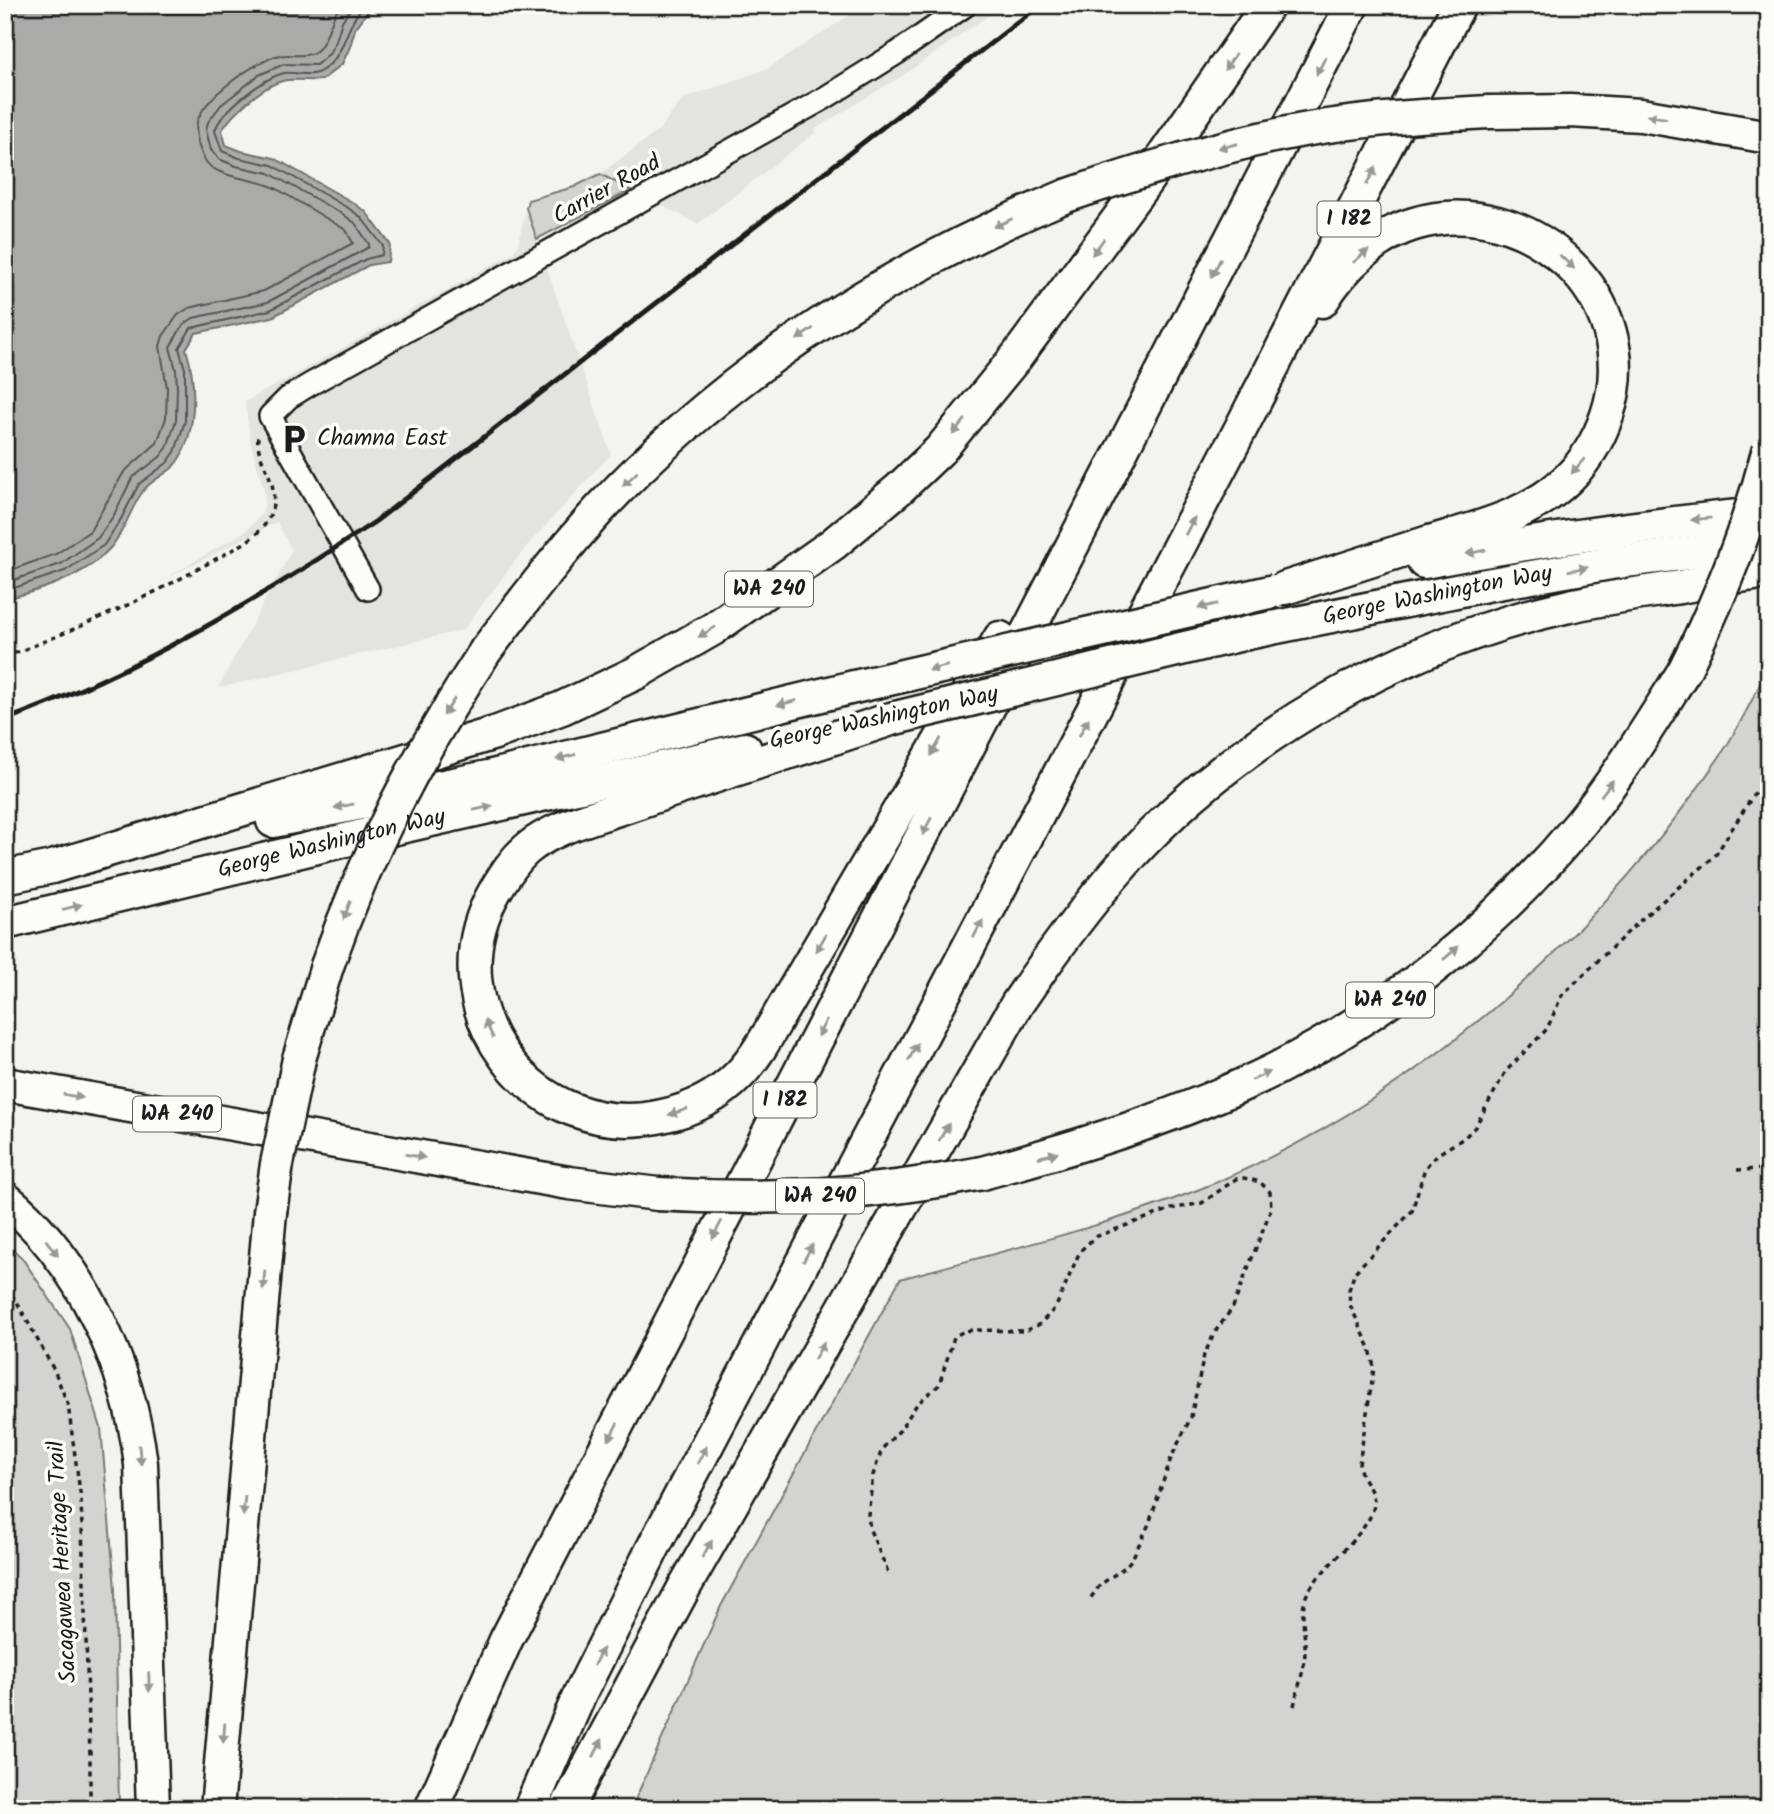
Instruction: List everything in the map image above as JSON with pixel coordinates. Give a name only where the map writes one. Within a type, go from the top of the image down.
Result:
[{"type":"highway","name":"WA 240","points":[[5,877],[52,867],[495,733],[562,708],[636,673],[713,629],[833,544],[899,489],[940,450],[1017,356],[1147,180],[1268,5]]},
{"type":"highway","name":"I 182","points":[[431,1809],[512,1628],[1352,5]]},
{"type":"highway","name":"I 182","points":[[530,1809],[580,1694],[654,1546],[1239,432],[1459,5]]},
{"type":"highway","points":[[216,1809],[270,1212],[299,1059],[327,966],[352,897],[401,792],[443,716],[486,650],[547,571],[600,509],[671,440],[744,379],[833,315],[957,244],[1066,196],[1142,170],[1208,151],[1304,130],[1392,118],[1489,112],[1570,111],[1641,115],[1769,137]]},
{"type":"highway","points":[[1239,432],[1325,296],[1345,271],[1379,241],[1412,225],[1437,219],[1469,218],[1497,223],[1524,233],[1550,247],[1569,262],[1586,282],[1608,324],[1614,347],[1614,396],[1602,430],[1583,463],[1560,486],[1510,517],[1280,589]]},
{"type":"highway","points":[[891,719],[587,820],[561,830],[528,849],[505,874],[485,908],[476,935],[477,995],[485,1023],[514,1071],[538,1091],[567,1108],[618,1121],[646,1120],[677,1113],[704,1102],[740,1074],[781,1012],[1069,518],[1150,396]]},
{"type":"highway","name":"WA 240","points":[[5,1084],[569,1183],[657,1194],[767,1198],[886,1190],[982,1173],[1118,1133],[1213,1098],[1276,1069],[1332,1038],[1397,995],[1447,957],[1540,870],[1614,779],[1684,671],[1706,628],[1741,542],[1769,449]]},
{"type":"highway","name":"George Washington Way","points":[[52,867],[488,777],[854,687],[1280,589],[1521,544],[1684,521],[1769,513]]},
{"type":"highway","name":"George Washington Way","points":[[5,923],[387,830],[765,744],[891,719],[1247,633],[1486,584],[1611,563],[1769,543]]},
{"type":"highway","points":[[566,1809],[692,1575],[1017,1004],[1049,956],[1128,860],[1211,781],[1267,738],[1364,681],[1467,637],[1563,607],[1769,572]]},
{"type":"highway","points":[[5,1198],[45,1240],[85,1296],[102,1327],[128,1392],[141,1464],[153,1809]]},
{"type":"street","name":"Carrier Road","points":[[270,416],[288,398],[309,385],[823,99],[966,5]]},
{"type":"street","points":[[270,416],[368,589]]},
{"type":"path","points":[[5,657],[128,606],[241,545],[257,533],[268,519],[274,502],[272,482],[257,440],[270,416]]},
{"type":"path","points":[[1294,1706],[1305,1654],[1303,1612],[1307,1594],[1367,1521],[1374,1505],[1359,1464],[1374,1368],[1370,1348],[1350,1306],[1349,1290],[1355,1272],[1412,1211],[1425,1168],[1438,1154],[1464,1138],[1475,1127],[1506,1071],[1547,1029],[1562,995],[1626,937],[1645,916],[1706,866],[1722,848],[1754,794],[1769,777]]},
{"type":"path","points":[[1737,1170],[1769,1169]]},
{"type":"path","points":[[888,1572],[870,1530],[868,1516],[873,1475],[882,1449],[907,1421],[917,1404],[939,1385],[954,1337],[964,1331],[1013,1332],[1033,1328],[1047,1319],[1056,1307],[1076,1259],[1089,1240],[1171,1209],[1202,1203],[1236,1179],[1260,1182],[1270,1192],[1271,1209],[1233,1307],[1215,1332],[1204,1355],[1191,1417],[1171,1458],[1149,1524],[1132,1559],[1100,1585],[1090,1599]]},
{"type":"path","name":"Sacagawea Heritage Trail","points":[[5,1287],[17,1302],[55,1372],[68,1405],[81,1499],[90,1809]]},
{"type":"shaded area","points":[[865,5],[1003,5],[908,72],[815,129],[816,132],[698,224],[600,174],[658,131],[683,99],[769,68]]},
{"type":"shaded area","points":[[600,174],[631,190],[537,239],[526,208],[528,200],[574,187]]},
{"type":"shaded area","points":[[526,208],[611,454],[526,547],[463,630],[218,688],[292,550],[277,522],[161,581],[247,530],[261,515],[265,493],[251,444],[245,402],[511,254],[518,246]]},
{"type":"shaded area","points":[[1769,667],[1769,1809],[631,1809],[721,1606],[900,1279],[1100,1224],[1217,1182],[1292,1146],[1364,1104],[1434,1056],[1501,1002],[1564,944],[1622,882],[1676,817],[1724,750]]},
{"type":"shaded area","points":[[5,1242],[22,1258],[70,1329],[101,1428],[115,1589],[119,1809],[5,1809]]},
{"type":"water","points":[[5,5],[376,5],[355,29],[342,64],[322,80],[288,80],[270,86],[242,107],[222,130],[226,145],[274,158],[352,202],[366,212],[390,244],[388,262],[369,265],[272,317],[196,333],[186,349],[192,378],[193,411],[187,442],[181,456],[172,468],[143,491],[116,541],[101,557],[62,581],[5,599]]},
{"type":"railway","points":[[5,720],[102,680],[197,632],[376,521],[1040,5]]},
{"type":"place","name":"Chamna East","points":[[294,439]]}]
